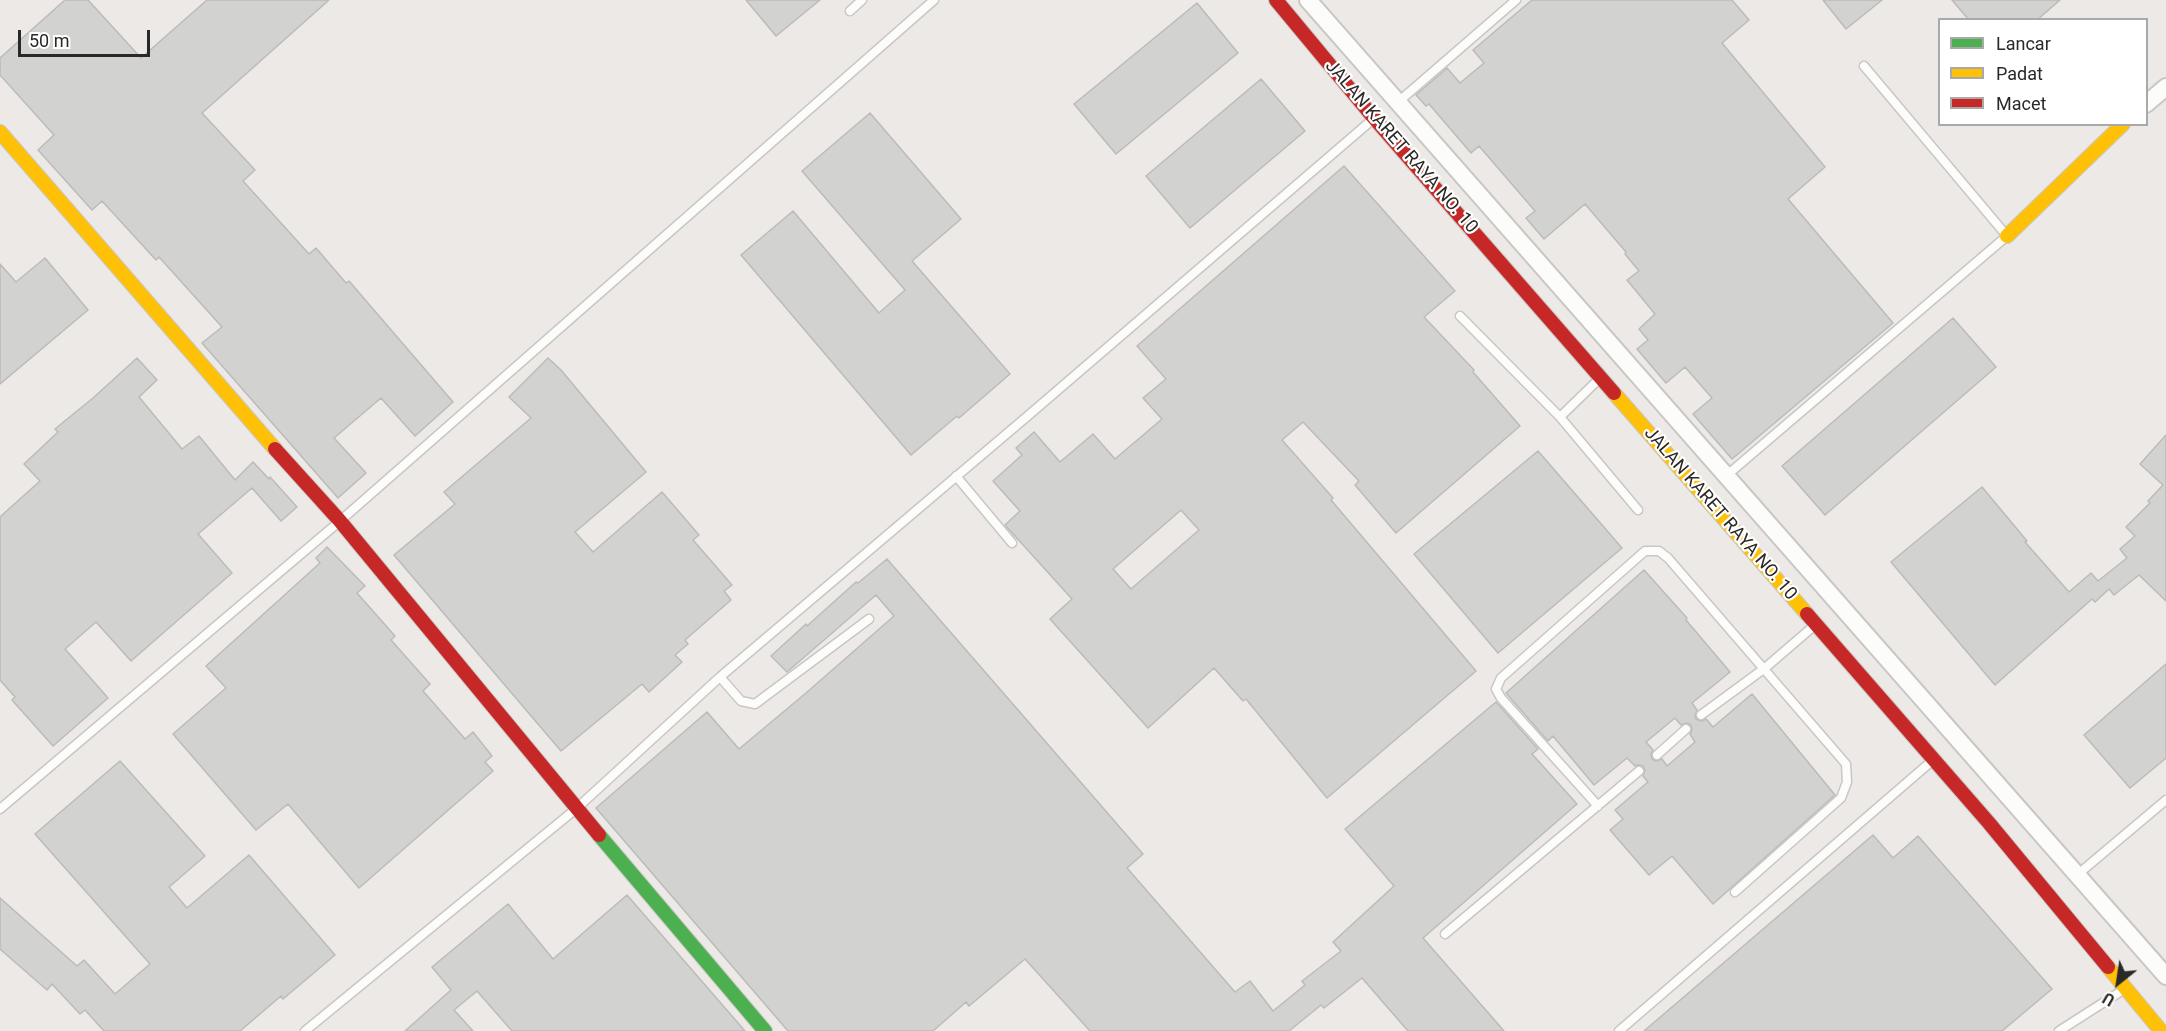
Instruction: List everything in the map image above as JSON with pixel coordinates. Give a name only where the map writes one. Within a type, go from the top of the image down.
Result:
[{"type":"street","name":"JALAN KARET RAYA NO. 10","points":[[1276,0],[1374,118],[1989,823],[2161,1031]]},
{"type":"street","name":"JALAN KARET RAYA NO. 10","points":[[1308,0],[2166,976]]},
{"type":"street","points":[[2148,102],[2166,87]]},
{"type":"street","points":[[2007,236],[2121,126]]},
{"type":"street","points":[[0,132],[314,494],[340,521],[765,1031]]},
{"type":"lane","points":[[850,11],[862,0]]},
{"type":"lane","points":[[0,809],[340,521],[934,0]]},
{"type":"lane","points":[[1397,103],[1516,0]]},
{"type":"lane","points":[[1726,476],[2007,236],[1864,66]]},
{"type":"lane","points":[[305,1031],[577,808],[720,677],[1374,118]]},
{"type":"lane","points":[[1460,316],[1560,417],[1638,510]]},
{"type":"lane","points":[[1560,417],[1600,377]]},
{"type":"lane","points":[[956,477],[1012,543]]},
{"type":"lane","points":[[1598,806],[1501,698],[1496,689],[1502,678],[1645,551],[1659,551],[1668,558],[1765,668],[1846,764],[1847,782],[1841,798],[1735,892]]},
{"type":"lane","points":[[720,677],[741,701],[755,704],[869,619]]},
{"type":"lane","points":[[1701,715],[1765,668],[1816,624]]},
{"type":"lane","points":[[1657,755],[1686,729]]},
{"type":"lane","points":[[1619,1031],[1933,760]]},
{"type":"lane","points":[[1445,934],[1639,771]]},
{"type":"lane","points":[[2077,875],[2166,800]]},
{"type":"lane","points":[[2059,1031],[2126,988]]},
{"type":"building","points":[[65,0],[88,0],[141,58],[207,0],[329,0],[202,113],[255,170],[243,181],[309,254],[316,248],[346,283],[349,281],[453,402],[415,436],[381,398],[334,438],[366,473],[338,498],[202,343],[222,327],[159,257],[156,260],[102,201],[92,210],[38,150],[54,135],[0,75],[0,58]]},
{"type":"building","points":[[746,0],[820,0],[776,36]]},
{"type":"building","points":[[1532,0],[1732,0],[1749,20],[1722,43],[1825,167],[1788,199],[1893,323],[1732,459],[1693,414],[1712,398],[1685,367],[1666,383],[1637,349],[1648,340],[1639,329],[1655,314],[1627,280],[1639,271],[1625,254],[1626,252],[1585,204],[1544,239],[1526,218],[1535,211],[1479,146],[1471,153],[1429,104],[1426,106],[1416,95],[1447,68],[1460,83],[1484,63],[1473,50]]},
{"type":"building","points":[[1823,0],[1882,0],[1846,29]]},
{"type":"building","points":[[1952,0],[2060,0],[2039,18],[1967,18]]},
{"type":"building","points":[[1197,3],[1238,53],[1116,154],[1074,104]]},
{"type":"building","points":[[1261,79],[1305,131],[1190,228],[1146,176]]},
{"type":"building","points":[[870,113],[961,219],[912,261],[1010,374],[911,455],[741,255],[793,211],[879,313],[905,290],[802,171]]},
{"type":"building","points":[[1344,166],[1455,291],[1424,317],[1474,370],[1473,372],[1520,426],[1396,533],[1355,485],[1359,481],[1303,422],[1282,440],[1476,671],[1327,798],[1246,699],[1243,701],[1214,668],[1148,728],[1050,619],[1072,599],[1005,525],[1020,511],[993,481],[1022,455],[1016,448],[1034,432],[1060,462],[1093,434],[1115,459],[1162,419],[1143,398],[1166,379],[1137,346]],"holes":[[[1181,510],[1199,530],[1131,589],[1113,569]]]},
{"type":"building","points":[[45,258],[88,310],[0,384],[0,264],[16,282]]},
{"type":"building","points":[[1953,318],[1996,367],[1825,515],[1782,466]]},
{"type":"building","points":[[137,358],[157,380],[139,397],[182,449],[199,436],[235,480],[253,462],[297,507],[281,521],[252,488],[198,534],[232,573],[131,661],[96,622],[65,649],[108,698],[53,746],[12,700],[15,697],[0,680],[0,517],[40,481],[24,464],[58,432],[55,429]]},
{"type":"building","points":[[548,358],[561,370],[646,472],[575,532],[593,552],[662,492],[699,535],[693,540],[732,585],[724,591],[731,600],[685,640],[688,644],[675,655],[682,662],[649,692],[642,684],[561,751],[394,555],[455,504],[444,492],[531,418],[509,397]]},
{"type":"building","points":[[2166,435],[2166,601],[2139,575],[2114,595],[2109,589],[2095,602],[2092,599],[1995,685],[1891,562],[1982,487],[2027,541],[2025,542],[2069,592],[2091,573],[2098,581],[2127,558],[2120,549],[2135,536],[2126,527],[2150,503],[2148,501],[2163,485],[2140,464]]},
{"type":"building","points":[[1538,451],[1622,548],[1498,653],[1414,554]]},
{"type":"building","points":[[327,547],[365,586],[357,593],[395,636],[391,640],[430,684],[423,691],[465,739],[473,732],[492,756],[485,762],[493,771],[359,888],[288,804],[256,830],[173,734],[226,688],[206,666],[320,563],[316,558]]},
{"type":"building","points":[[887,559],[1143,854],[1127,868],[1235,992],[1250,981],[1273,1011],[1305,985],[1302,981],[1341,951],[1333,942],[1394,886],[1345,829],[1496,702],[1538,749],[1532,754],[1577,804],[1423,938],[1504,1031],[1408,1031],[1362,978],[1324,1008],[1321,1005],[1289,1031],[1090,1031],[1025,959],[969,1006],[966,1002],[933,1031],[788,1031],[596,808],[707,712],[739,749],[806,693],[894,616],[876,595],[787,672],[771,656],[856,582],[858,583]]},
{"type":"building","points":[[1644,570],[1687,618],[1686,620],[1730,672],[1692,703],[1697,710],[1696,719],[1701,721],[1706,719],[1713,727],[1752,694],[1835,795],[1713,904],[1672,856],[1649,875],[1610,830],[1623,819],[1615,810],[1648,782],[1643,776],[1645,770],[1643,766],[1635,766],[1627,758],[1594,785],[1553,736],[1548,741],[1506,693]],"holes":[[[1675,718],[1681,725],[1687,723],[1691,725],[1690,734],[1695,742],[1667,766],[1662,759],[1656,761],[1652,759],[1653,750],[1646,742]]]},
{"type":"building","points":[[2166,664],[2166,758],[2130,788],[2084,735]]},
{"type":"building","points":[[120,761],[205,856],[169,887],[187,908],[249,855],[335,955],[283,999],[281,996],[240,1031],[104,1031],[85,1010],[80,1014],[52,984],[47,990],[0,949],[0,898],[77,966],[84,960],[115,994],[150,964],[35,834]]},
{"type":"building","points":[[1873,835],[1893,858],[1918,836],[2052,989],[2002,1031],[1644,1031]]},
{"type":"building","points":[[627,895],[745,1031],[512,1031],[477,991],[454,1010],[473,1031],[405,1031],[451,990],[432,967],[508,904],[553,959]]},
{"type":"traffic: fast","points":[[599,835],[765,1031]]},
{"type":"traffic: slow","points":[[2007,236],[2121,126]]},
{"type":"traffic: slow","points":[[0,132],[275,449]]},
{"type":"traffic: slow","points":[[1614,393],[1807,614]]},
{"type":"traffic: slow","points":[[2108,967],[2161,1031]]},
{"type":"traffic: jam","points":[[1276,0],[1374,118],[1614,393]]},
{"type":"traffic: jam","points":[[275,449],[340,521],[599,835]]},
{"type":"traffic: jam","points":[[1807,614],[1989,823],[2108,967]]}]
